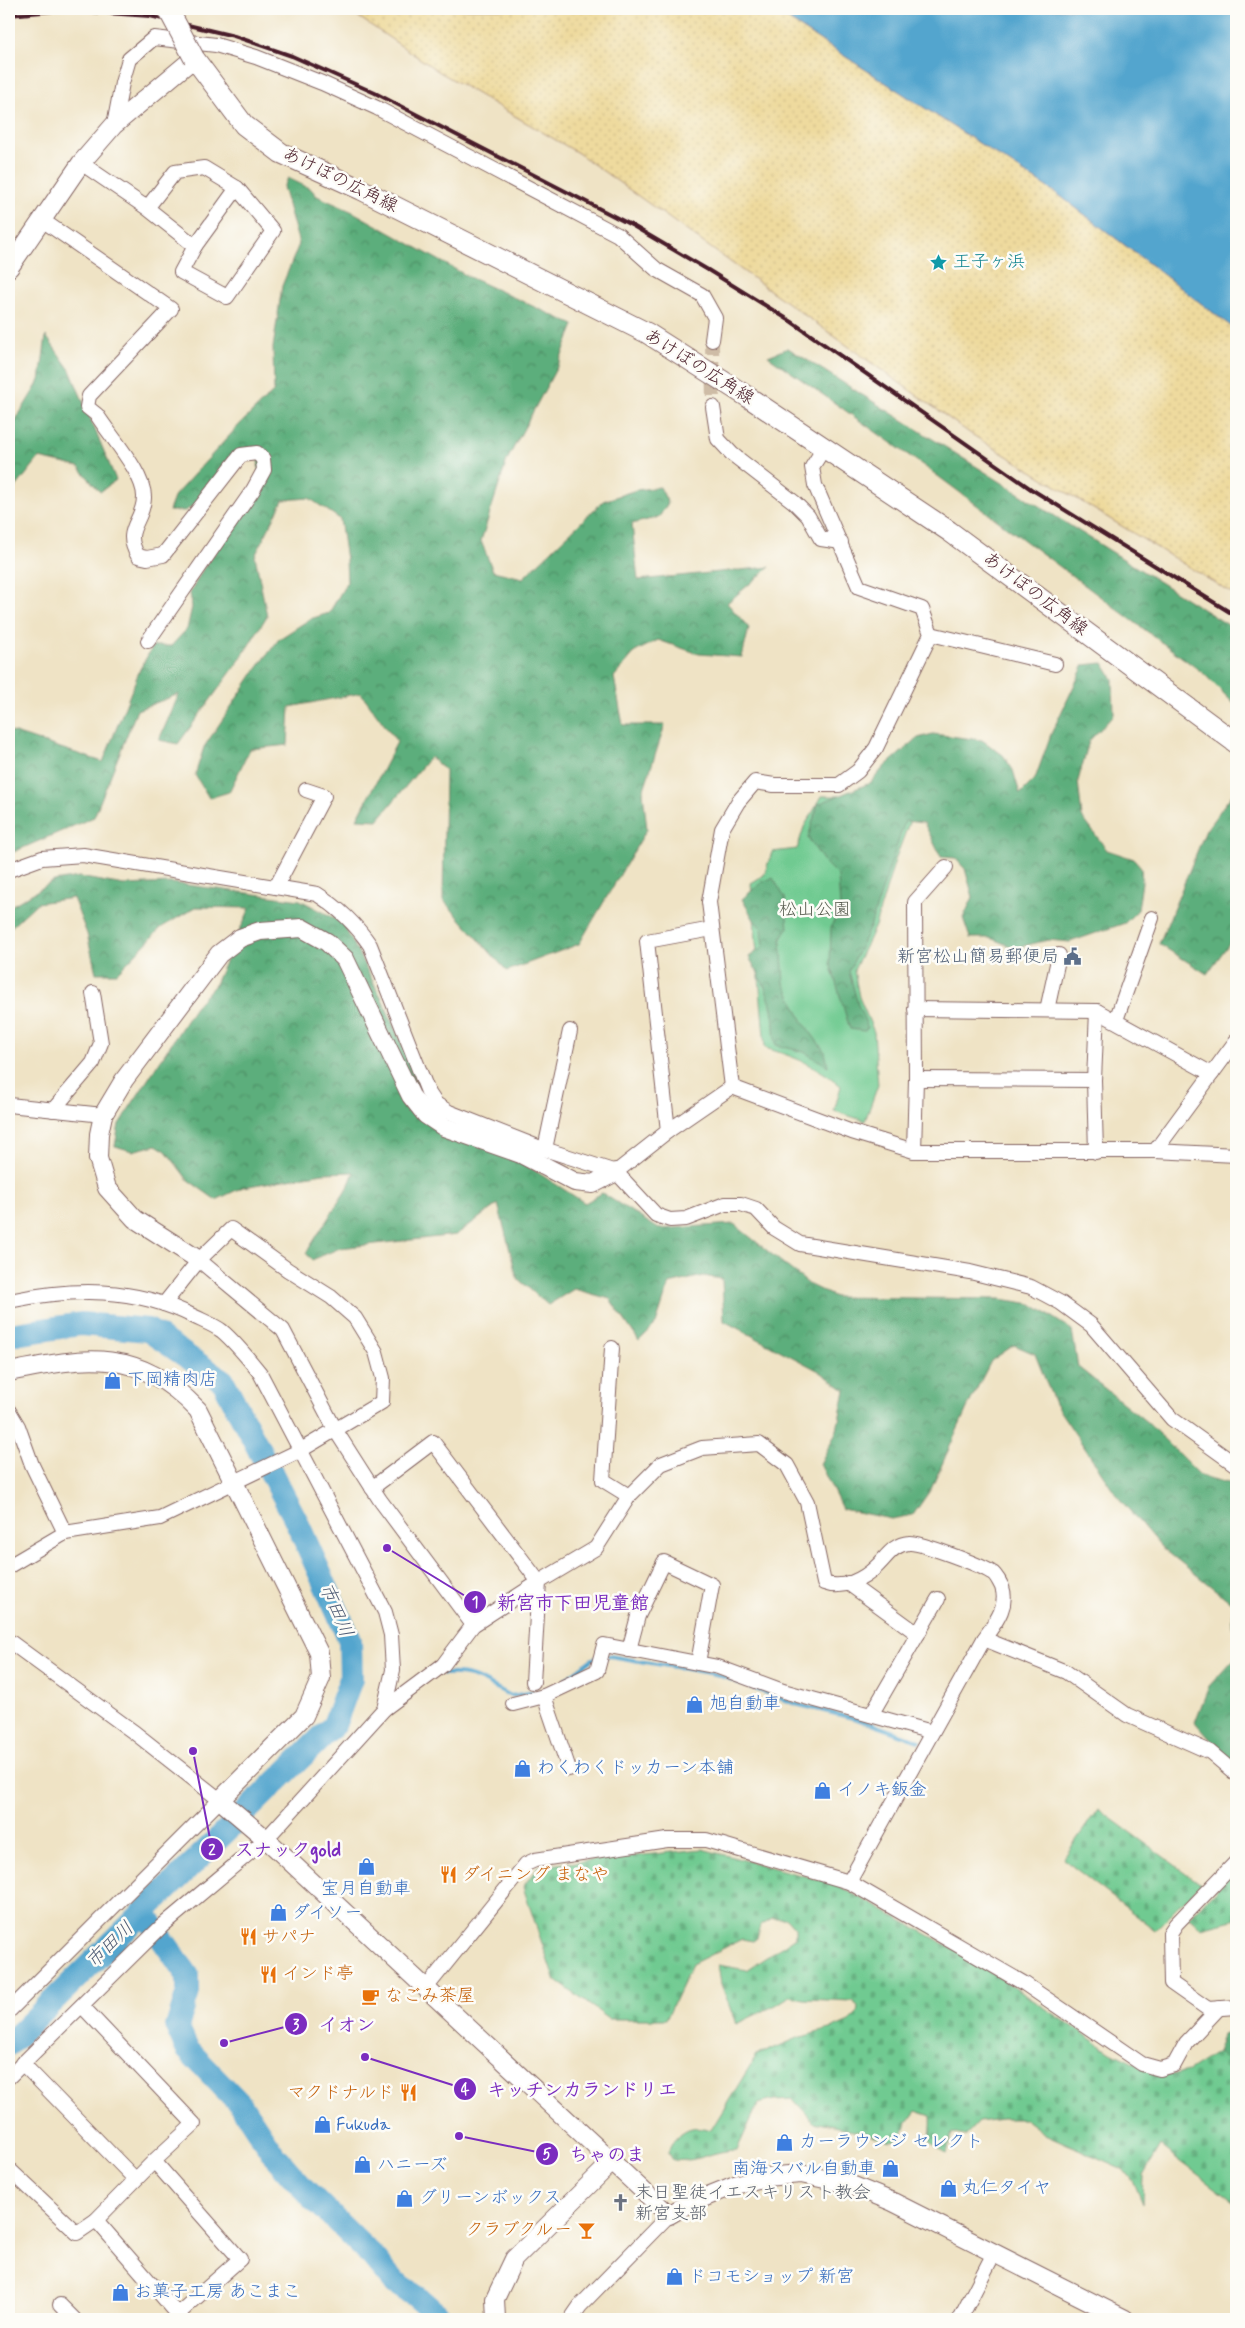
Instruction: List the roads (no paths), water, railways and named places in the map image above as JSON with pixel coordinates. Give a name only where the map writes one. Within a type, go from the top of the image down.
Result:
[{"type":"main road","name":"あけぼの広角線","points":[[168,9],[194,58],[244,125],[281,153],[362,190],[647,333],[950,530],[1236,742]]},
{"type":"street","points":[[114,125],[122,83],[129,59],[154,38],[216,45],[256,57],[322,82],[377,108],[618,235],[656,268],[702,295],[715,318],[712,340]]},
{"type":"street","points":[[9,268],[81,163],[114,125],[194,58]]},
{"type":"street","points":[[81,163],[148,208],[195,246]]},
{"type":"street","points":[[148,208],[175,172],[204,168],[237,188],[273,231],[227,297],[182,272],[195,246],[237,188]]},
{"type":"street","points":[[42,220],[172,309],[89,396],[87,407],[97,415],[141,481],[144,499],[131,535],[132,545],[138,556],[147,558],[163,555],[241,455],[257,453],[263,459],[264,470],[253,490],[148,641]]},
{"type":"street","points":[[712,407],[718,439],[794,502],[808,516],[821,539],[840,542]]},
{"type":"street","points":[[732,1088],[709,902],[722,829],[738,802],[754,782],[774,784],[839,784],[858,771],[876,748],[931,634],[922,609],[859,587],[813,480],[812,468],[824,448]]},
{"type":"street","points":[[931,634],[1055,664]]},
{"type":"street","points":[[276,887],[324,796],[306,790]]},
{"type":"street","points":[[9,870],[42,858],[84,855],[317,894],[341,909],[357,926],[370,945],[428,1092],[436,1104],[449,1112],[545,1149],[616,1172],[656,1215],[670,1220],[686,1219],[725,1204],[741,1204],[756,1209],[774,1228],[800,1244],[970,1272],[1031,1287],[1061,1303],[1092,1325],[1172,1419],[1236,1465]]},
{"type":"street","points":[[914,1151],[916,1079],[915,902],[946,867]]},
{"type":"street","points":[[1116,1020],[1152,918]]},
{"type":"street","points":[[473,1625],[372,1488],[336,1431],[283,1330],[198,1260],[135,1219],[107,1188],[98,1158],[99,1134],[104,1115],[124,1080],[219,954],[240,938],[260,931],[302,928],[327,942],[345,959],[411,1096],[426,1115],[444,1127],[521,1154],[575,1182],[593,1184],[616,1172],[668,1131],[732,1088]]},
{"type":"street","points":[[668,1131],[647,941],[712,929]]},
{"type":"street","points":[[1047,1010],[1059,955]]},
{"type":"street","points":[[53,1110],[93,1063],[101,1043],[93,993]]},
{"type":"street","points":[[916,1009],[1097,1011],[1212,1074]]},
{"type":"street","points":[[1096,1152],[1094,1080],[1097,1011]]},
{"type":"street","points":[[545,1149],[570,1031]]},
{"type":"street","points":[[1155,1151],[1236,1042]]},
{"type":"street","points":[[916,1079],[1094,1080]]},
{"type":"street","points":[[732,1088],[852,1132],[914,1151],[1155,1151],[1236,1155]]},
{"type":"street","points":[[9,1105],[104,1115]]},
{"type":"street","points":[[9,1566],[65,1533],[160,1518],[301,1450],[382,1402],[383,1378],[376,1352],[355,1318],[331,1296],[288,1270],[231,1229],[198,1260],[164,1304]]},
{"type":"street","points":[[9,1301],[48,1293],[110,1292],[182,1310],[220,1330],[240,1348],[260,1373],[385,1612],[391,1635],[393,1670],[384,1709]]},
{"type":"street","points":[[612,1348],[603,1480],[629,1496]]},
{"type":"street","points":[[9,1372],[86,1359],[117,1362],[158,1375],[182,1392],[198,1410],[310,1631],[320,1653],[321,1678],[304,1716],[9,2011]]},
{"type":"street","points":[[9,1411],[18,1426],[32,1465],[65,1533]]},
{"type":"street","points":[[372,1488],[433,1442],[538,1582],[533,1682]]},
{"type":"street","points":[[9,2077],[162,1926],[262,1836],[384,1709],[443,1666],[473,1625],[538,1582],[596,1548],[629,1496],[661,1464],[702,1448],[759,1444],[787,1465],[807,1502],[824,1583],[833,1586],[856,1582],[876,1568],[892,1549],[909,1543],[936,1550],[993,1573],[1002,1589],[1003,1611],[984,1639],[849,1882]]},
{"type":"street","points":[[629,1650],[638,1616],[664,1562],[712,1585],[698,1663]]},
{"type":"street","points":[[848,1583],[918,1634]]},
{"type":"street","points":[[871,1715],[938,1599]]},
{"type":"street","points":[[984,1639],[1066,1672],[1127,1715],[1210,1752],[1236,1774]]},
{"type":"street","points":[[9,1642],[135,1734],[220,1800],[262,1836],[669,2215]]},
{"type":"street","points":[[513,1704],[544,1696],[597,1671],[604,1645],[718,1667],[783,1691],[932,1732]]},
{"type":"street","points":[[544,1696],[569,1769]]},
{"type":"street","points":[[426,1988],[526,1864],[535,1860],[668,1840],[706,1840],[849,1882],[1025,1984],[1142,2064],[1160,2069],[1174,2065],[1186,2043],[1220,2008]]},
{"type":"street","points":[[1236,1862],[1176,1924],[1170,1933],[1171,1983],[1208,2009],[1236,2006]]},
{"type":"street","points":[[9,2169],[77,2233],[96,2220],[154,2161],[194,2124],[82,2006]]},
{"type":"street","points":[[22,2064],[135,2180]]},
{"type":"street","points":[[96,2220],[180,2317],[240,2259],[154,2161]]},
{"type":"street","points":[[496,2319],[495,2299],[514,2258],[612,2162]]},
{"type":"street","points":[[571,2319],[580,2306],[669,2215],[688,2204],[735,2185],[765,2177],[801,2174],[850,2184],[892,2202],[1126,2319]]},
{"type":"street","points":[[960,2319],[994,2253]]},
{"type":"street","points":[[60,2304],[74,2319]]},
{"type":"water","points":[[772,9],[1236,9],[1236,330],[1059,195]]},
{"type":"waterway","name":"市田川","points":[[9,1335],[81,1324],[148,1330],[223,1381],[295,1518],[350,1640],[351,1679],[334,1725],[9,2044]]},
{"type":"waterway","points":[[604,1657],[610,1656],[715,1674],[795,1704],[857,1719],[919,1741]]},
{"type":"waterway","points":[[566,1679],[592,1659],[597,1658]]},
{"type":"waterway","points":[[444,1674],[464,1675],[480,1679],[511,1696],[534,1692]]},
{"type":"waterway","points":[[144,1913],[188,1976],[188,1992],[177,2027],[187,2049],[241,2105],[274,2155],[301,2186],[373,2257],[395,2283],[417,2297],[442,2319]]},
{"type":"tunnel","points":[[712,340],[713,407]]},
{"type":"railway","points":[[9,15],[64,10],[150,16],[234,36],[292,56],[375,93],[633,226],[708,270],[792,322],[1031,489],[1236,616]]},
{"type":"place","name":"王子ヶ浜","points":[[939,262]]},
{"type":"place","name":"新宮松山簡易郵便局","points":[[1073,957]]},
{"type":"place","name":"下岡精肉店","points":[[113,1380]]},
{"type":"place","name":"新宮市下田児童館","points":[[387,1548]]},
{"type":"place","name":"旭自動車","points":[[695,1704]]},
{"type":"place","name":"スナックgold","points":[[193,1751]]},
{"type":"place","name":"わくわくドッカーン本舗","points":[[523,1768]]},
{"type":"place","name":"イノキ鈑金","points":[[823,1790]]},
{"type":"place","name":"宝月自動車","points":[[366,1866]]},
{"type":"place","name":"ダイニング まなや","points":[[448,1875]]},
{"type":"place","name":"ダイソー","points":[[278,1913]]},
{"type":"place","name":"サパナ","points":[[248,1937]]},
{"type":"place","name":"インド亭","points":[[268,1974]]},
{"type":"place","name":"なごみ茶屋","points":[[371,1996]]},
{"type":"place","name":"イオン","points":[[224,2043]]},
{"type":"place","name":"キッチンカランドリエ","points":[[365,2057]]},
{"type":"place","name":"マクドナルド","points":[[408,2093]]},
{"type":"place","name":"Fukuda","points":[[322,2125]]},
{"type":"place","name":"ちゃのま","points":[[459,2136]]},
{"type":"place","name":"カーラウンジ セレクト","points":[[785,2142]]},
{"type":"place","name":"ハニーズ","points":[[363,2165]]},
{"type":"place","name":"南海スバル自動車","points":[[890,2169]]},
{"type":"place","name":"丸仁タイヤ","points":[[948,2188]]},
{"type":"place","name":"グリーンボックス","points":[[405,2198]]},
{"type":"place","name":"末日聖徒イエスキリスト教会 新宮支部","points":[[621,2203]]},
{"type":"place","name":"クラブクルー","points":[[586,2230]]},
{"type":"place","name":"ドコモショップ 新宮","points":[[674,2277]]},
{"type":"place","name":"お菓子工房 あこまこ","points":[[120,2292]]},
{"type":"park label","name":"松山公園","points":[[815,910]]}]
